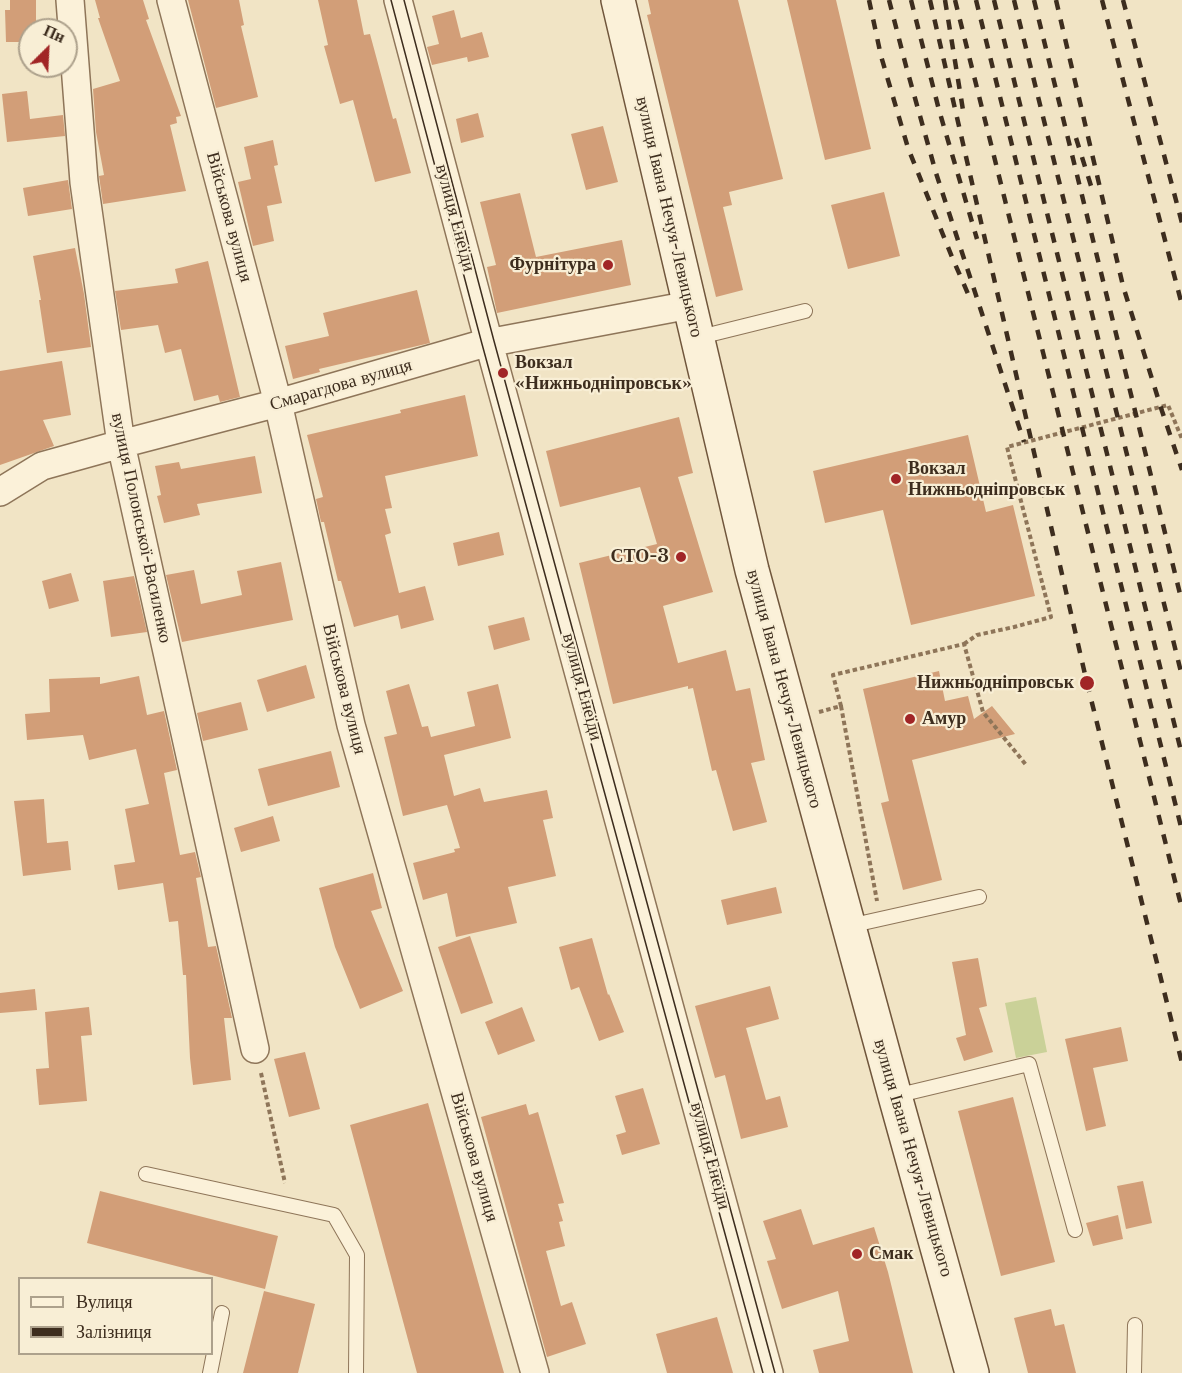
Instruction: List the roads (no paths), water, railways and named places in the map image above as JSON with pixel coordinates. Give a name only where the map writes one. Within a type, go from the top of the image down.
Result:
[{"type":"street","name":"вулиця Полонської-Василенко","points":[[70,0],[84,182],[121,444],[255,1049]]},
{"type":"street","name":"Військова вулиця","points":[[171,0],[278,403],[351,725],[535,1373]]},
{"type":"street","name":"вулиця Енеїди","points":[[398,0],[769,1373]]},
{"type":"street","name":"вулиця Івана Нечуя-Левицького","points":[[618,0],[752,570],[972,1373]]},
{"type":"street","name":"Смарагдова вулиця","points":[[0,492],[42,466],[278,403],[489,343],[690,305]]},
{"type":"lane","points":[[696,338],[805,311]]},
{"type":"lane","points":[[849,926],[979,897]]},
{"type":"lane","points":[[895,1096],[1029,1064],[1075,1230]]},
{"type":"lane","points":[[146,1174],[334,1215],[357,1255],[356,1373]]},
{"type":"lane","points":[[210,1373],[222,1313]]},
{"type":"lane","points":[[1134,1373],[1135,1325]]},
{"type":"tram line","points":[[391,0],[482,344],[763,1373]]},
{"type":"tram line","points":[[404,0],[494,341],[775,1373]]},
{"type":"railway","points":[[869,0],[881,56],[908,148],[969,296]]},
{"type":"railway","points":[[889,0],[936,173],[1024,442]]},
{"type":"railway","points":[[911,0],[939,110],[977,239]]},
{"type":"railway","points":[[930,0],[1087,683],[1182,1063]]},
{"type":"railway","points":[[945,0],[963,110]]},
{"type":"railway","points":[[955,0],[1182,909]]},
{"type":"railway","points":[[976,0],[1182,831]]},
{"type":"railway","points":[[994,0],[1182,755]]},
{"type":"railway","points":[[1014,0],[1182,676]]},
{"type":"railway","points":[[1034,0],[1182,602]]},
{"type":"railway","points":[[1056,0],[1123,286],[1182,470]]},
{"type":"railway","points":[[1102,0],[1182,305]]},
{"type":"railway","points":[[1123,0],[1182,223]]},
{"type":"railway","points":[[1076,138],[1092,189]]},
{"type":"place","name":"Фурнітура","points":[[608,265]]},
{"type":"place","name":"Вокзал «Нижньодніпровськ»","points":[[503,373]]},
{"type":"place","name":"Вокзал Нижньодніпровськ","points":[[896,479]]},
{"type":"place","name":"СТО-3","points":[[681,557]]},
{"type":"place","name":"Нижньодніпровськ","points":[[1087,683]]},
{"type":"place","name":"Амур","points":[[910,719]]},
{"type":"place","name":"Смак","points":[[857,1254]]}]
